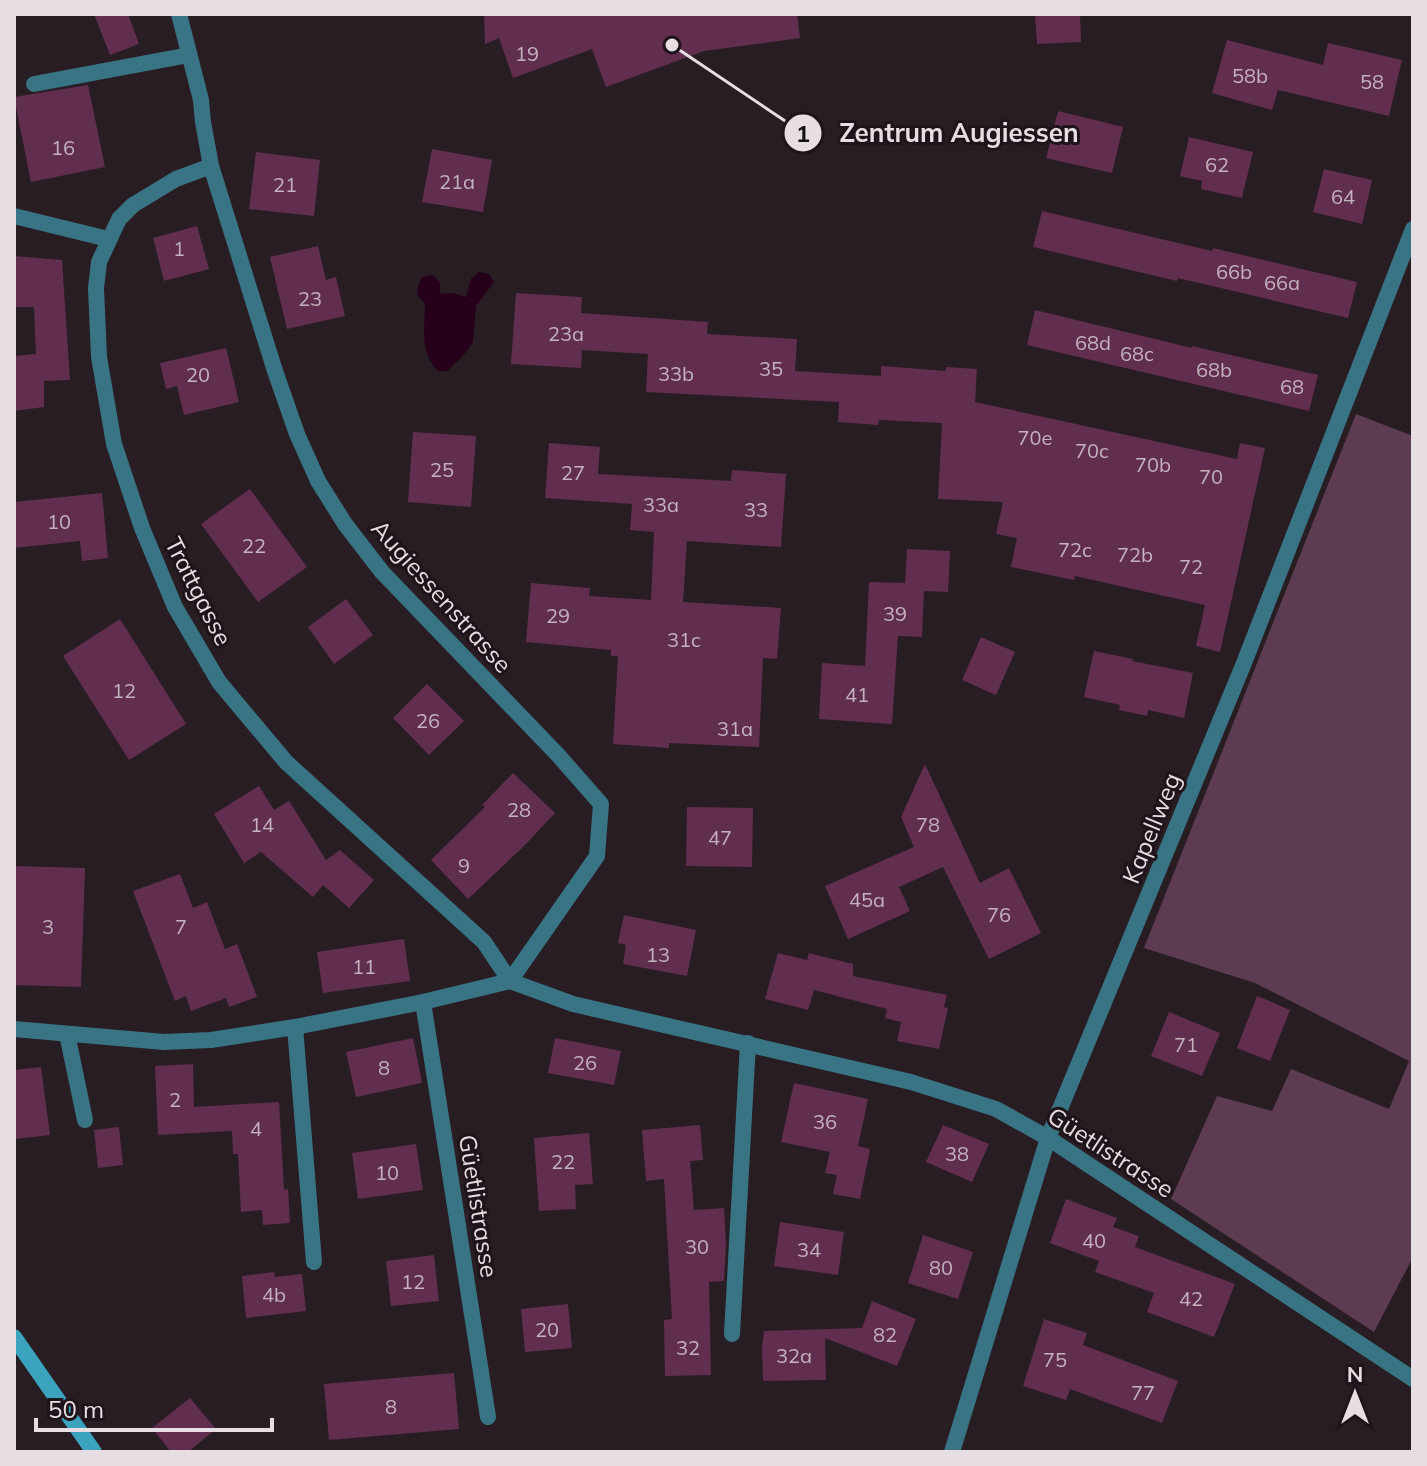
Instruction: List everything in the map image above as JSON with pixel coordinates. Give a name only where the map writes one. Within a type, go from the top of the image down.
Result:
[{"type":"main road","points":[[14,1337],[94,1452]]},
{"type":"street","name":"Augiessenstrasse","points":[[179,14],[201,100],[211,166],[275,371],[297,434],[318,481],[345,524],[382,572],[601,804],[597,856],[510,981]]},
{"type":"street","points":[[34,84],[189,55]]},
{"type":"street","name":"Trattgasse","points":[[211,166],[176,179],[133,205],[119,219],[99,262],[96,288],[99,357],[114,444],[142,528],[175,607],[219,682],[286,762],[484,942],[510,981]]},
{"type":"street","points":[[14,216],[108,239]]},
{"type":"street","name":"Kapellweg","points":[[952,1452],[1048,1138],[1244,663],[1413,229]]},
{"type":"street","points":[[14,1029],[164,1042],[211,1040],[423,1002],[510,981]]},
{"type":"street","name":"Güetlistrasse","points":[[510,981],[573,1004],[911,1082],[996,1109],[1048,1138],[1413,1379]]},
{"type":"street","name":"Güetlistrasse","points":[[423,1002],[488,1417]]},
{"type":"street","points":[[295,1027],[314,1262]]},
{"type":"street","points":[[67,1034],[85,1120]]},
{"type":"street","points":[[732,1334],[748,1043]]},
{"type":"shaded area","points":[[479,272],[489,274],[494,282],[476,306],[473,342],[447,371],[438,371],[426,348],[425,303],[417,295],[418,286],[422,277],[433,275],[440,283],[440,294],[466,297],[471,279]]},
{"type":"shaded area","points":[[1356,414],[1413,436],[1413,1257],[1374,1332],[1171,1199],[1217,1096],[1272,1111],[1291,1069],[1389,1109],[1409,1061],[1255,983],[1144,948]]},
{"type":"building","points":[[94,14],[128,14],[139,44],[110,55]]},
{"type":"building","points":[[484,14],[797,14],[800,38],[704,51],[606,87],[592,49],[513,78],[499,38],[485,44]]},
{"type":"building","points":[[1035,14],[1080,14],[1081,42],[1037,44]]},
{"type":"building","points":[[1227,40],[1323,65],[1328,43],[1402,60],[1389,116],[1278,90],[1272,110],[1212,93]]},
{"type":"building","points":[[88,85],[105,167],[31,182],[14,97]]},
{"type":"building","points":[[1058,111],[1123,127],[1112,173],[1046,158]]},
{"type":"building","points":[[1189,137],[1253,152],[1242,198],[1201,189],[1202,181],[1180,176]]},
{"type":"building","points":[[432,149],[492,160],[483,212],[422,202]]},
{"type":"building","points":[[256,152],[320,160],[314,216],[249,209]]},
{"type":"building","points":[[1324,169],[1372,180],[1362,224],[1313,212]]},
{"type":"building","points":[[1042,211],[1357,282],[1348,318],[1033,247]]},
{"type":"building","points":[[197,226],[209,269],[164,281],[153,238]]},
{"type":"building","points":[[318,246],[326,280],[336,277],[345,316],[287,329],[270,257]]},
{"type":"building","points":[[14,256],[62,260],[70,380],[44,381],[44,407],[14,411],[14,356],[36,354],[34,307],[14,307]]},
{"type":"building","points":[[516,293],[582,297],[581,313],[708,322],[707,334],[797,339],[795,371],[881,376],[881,366],[946,371],[946,367],[977,369],[975,402],[1237,459],[1240,443],[1265,448],[1220,652],[1196,646],[1205,605],[1075,576],[1074,580],[1011,567],[1017,538],[996,534],[1003,502],[938,499],[942,423],[879,420],[878,425],[838,422],[839,402],[646,392],[648,354],[582,350],[581,368],[511,364]]},
{"type":"building","points":[[1035,310],[1318,375],[1309,411],[1027,345]]},
{"type":"building","points":[[226,348],[239,402],[184,415],[177,386],[166,389],[160,363]]},
{"type":"building","points":[[413,432],[476,436],[471,507],[408,502]]},
{"type":"building","points":[[549,443],[600,447],[598,474],[731,481],[732,470],[786,474],[781,547],[687,541],[683,602],[781,608],[777,659],[763,658],[759,747],[669,743],[669,748],[613,744],[618,656],[611,656],[611,650],[526,642],[531,583],[590,588],[589,596],[651,600],[654,532],[630,530],[632,504],[545,498]]},
{"type":"building","points":[[250,489],[307,567],[258,602],[201,524]]},
{"type":"building","points":[[102,493],[108,558],[82,561],[80,541],[14,548],[14,502]]},
{"type":"building","points":[[907,549],[950,551],[948,592],[924,591],[922,637],[898,636],[892,724],[819,719],[822,663],[865,666],[869,582],[905,583]]},
{"type":"building","points":[[346,599],[373,635],[334,664],[308,627]]},
{"type":"building","points":[[120,619],[186,724],[129,760],[63,656]]},
{"type":"building","points":[[981,637],[1015,652],[996,695],[962,680]]},
{"type":"building","points":[[1094,651],[1193,673],[1184,718],[1148,710],[1147,716],[1119,710],[1120,705],[1084,697]]},
{"type":"building","points":[[427,684],[464,721],[429,755],[393,718]]},
{"type":"building","points":[[925,764],[980,883],[1009,868],[1041,933],[989,959],[943,867],[899,887],[910,911],[848,939],[825,886],[914,847],[901,817]]},
{"type":"building","points":[[513,773],[555,813],[468,899],[431,860],[485,807],[482,805]]},
{"type":"building","points":[[259,786],[274,810],[289,801],[326,860],[340,850],[374,880],[349,908],[323,885],[313,897],[261,852],[244,863],[214,814]]},
{"type":"building","points":[[687,807],[753,808],[752,867],[686,866]]},
{"type":"building","points":[[14,866],[85,868],[81,987],[14,985]]},
{"type":"building","points":[[180,874],[193,908],[207,902],[225,949],[237,944],[257,997],[229,1007],[226,998],[191,1011],[186,996],[175,1001],[133,891]]},
{"type":"building","points":[[624,915],[696,930],[687,976],[623,964],[626,945],[618,943]]},
{"type":"building","points":[[404,939],[410,981],[323,993],[317,952]]},
{"type":"building","points":[[778,953],[807,960],[809,953],[853,964],[853,976],[947,995],[944,1007],[948,1008],[939,1049],[897,1041],[901,1022],[885,1018],[887,1009],[814,990],[808,1010],[765,999]]},
{"type":"building","points":[[1257,996],[1290,1010],[1270,1061],[1237,1048]]},
{"type":"building","points":[[1169,1012],[1220,1033],[1202,1076],[1151,1056]]},
{"type":"building","points":[[413,1038],[422,1083],[356,1097],[346,1052]]},
{"type":"building","points":[[555,1038],[621,1051],[614,1085],[548,1073]]},
{"type":"building","points":[[193,1064],[194,1107],[279,1102],[284,1190],[288,1189],[290,1223],[263,1225],[262,1210],[241,1212],[238,1154],[233,1154],[232,1131],[158,1135],[155,1066]]},
{"type":"building","points":[[41,1067],[50,1135],[14,1139],[14,1070]]},
{"type":"building","points":[[794,1083],[868,1099],[858,1146],[870,1149],[860,1199],[833,1194],[837,1175],[825,1173],[830,1152],[781,1142]]},
{"type":"building","points":[[700,1125],[703,1160],[690,1161],[694,1210],[724,1208],[726,1244],[724,1281],[709,1282],[711,1375],[665,1376],[664,1320],[672,1319],[664,1179],[646,1181],[642,1130]]},
{"type":"building","points":[[943,1125],[989,1144],[972,1182],[926,1162]]},
{"type":"building","points":[[119,1127],[123,1165],[98,1168],[94,1130]]},
{"type":"building","points":[[589,1133],[593,1184],[575,1185],[576,1209],[539,1211],[534,1138]]},
{"type":"building","points":[[416,1144],[423,1190],[358,1199],[352,1153]]},
{"type":"building","points":[[1066,1199],[1117,1218],[1113,1227],[1139,1236],[1135,1247],[1235,1284],[1214,1337],[1147,1312],[1154,1293],[1095,1272],[1099,1261],[1050,1243]]},
{"type":"building","points":[[780,1222],[844,1232],[838,1275],[774,1266]]},
{"type":"building","points":[[923,1235],[973,1252],[958,1299],[908,1283]]},
{"type":"building","points":[[434,1255],[439,1301],[391,1306],[386,1261]]},
{"type":"building","points":[[274,1272],[275,1277],[302,1274],[306,1311],[246,1318],[242,1276]]},
{"type":"building","points":[[872,1301],[916,1319],[897,1366],[825,1338],[826,1380],[763,1381],[764,1331],[862,1328]]},
{"type":"building","points":[[568,1304],[572,1348],[525,1352],[521,1309]]},
{"type":"building","points":[[1044,1319],[1087,1333],[1083,1345],[1178,1381],[1162,1423],[1070,1389],[1066,1400],[1023,1386]]},
{"type":"building","points":[[454,1373],[459,1429],[329,1440],[324,1384]]},
{"type":"building","points":[[190,1398],[216,1429],[188,1452],[171,1452],[152,1428]]},
{"type":"place","name":"Zentrum Augiessen","points":[[672,45]]}]
